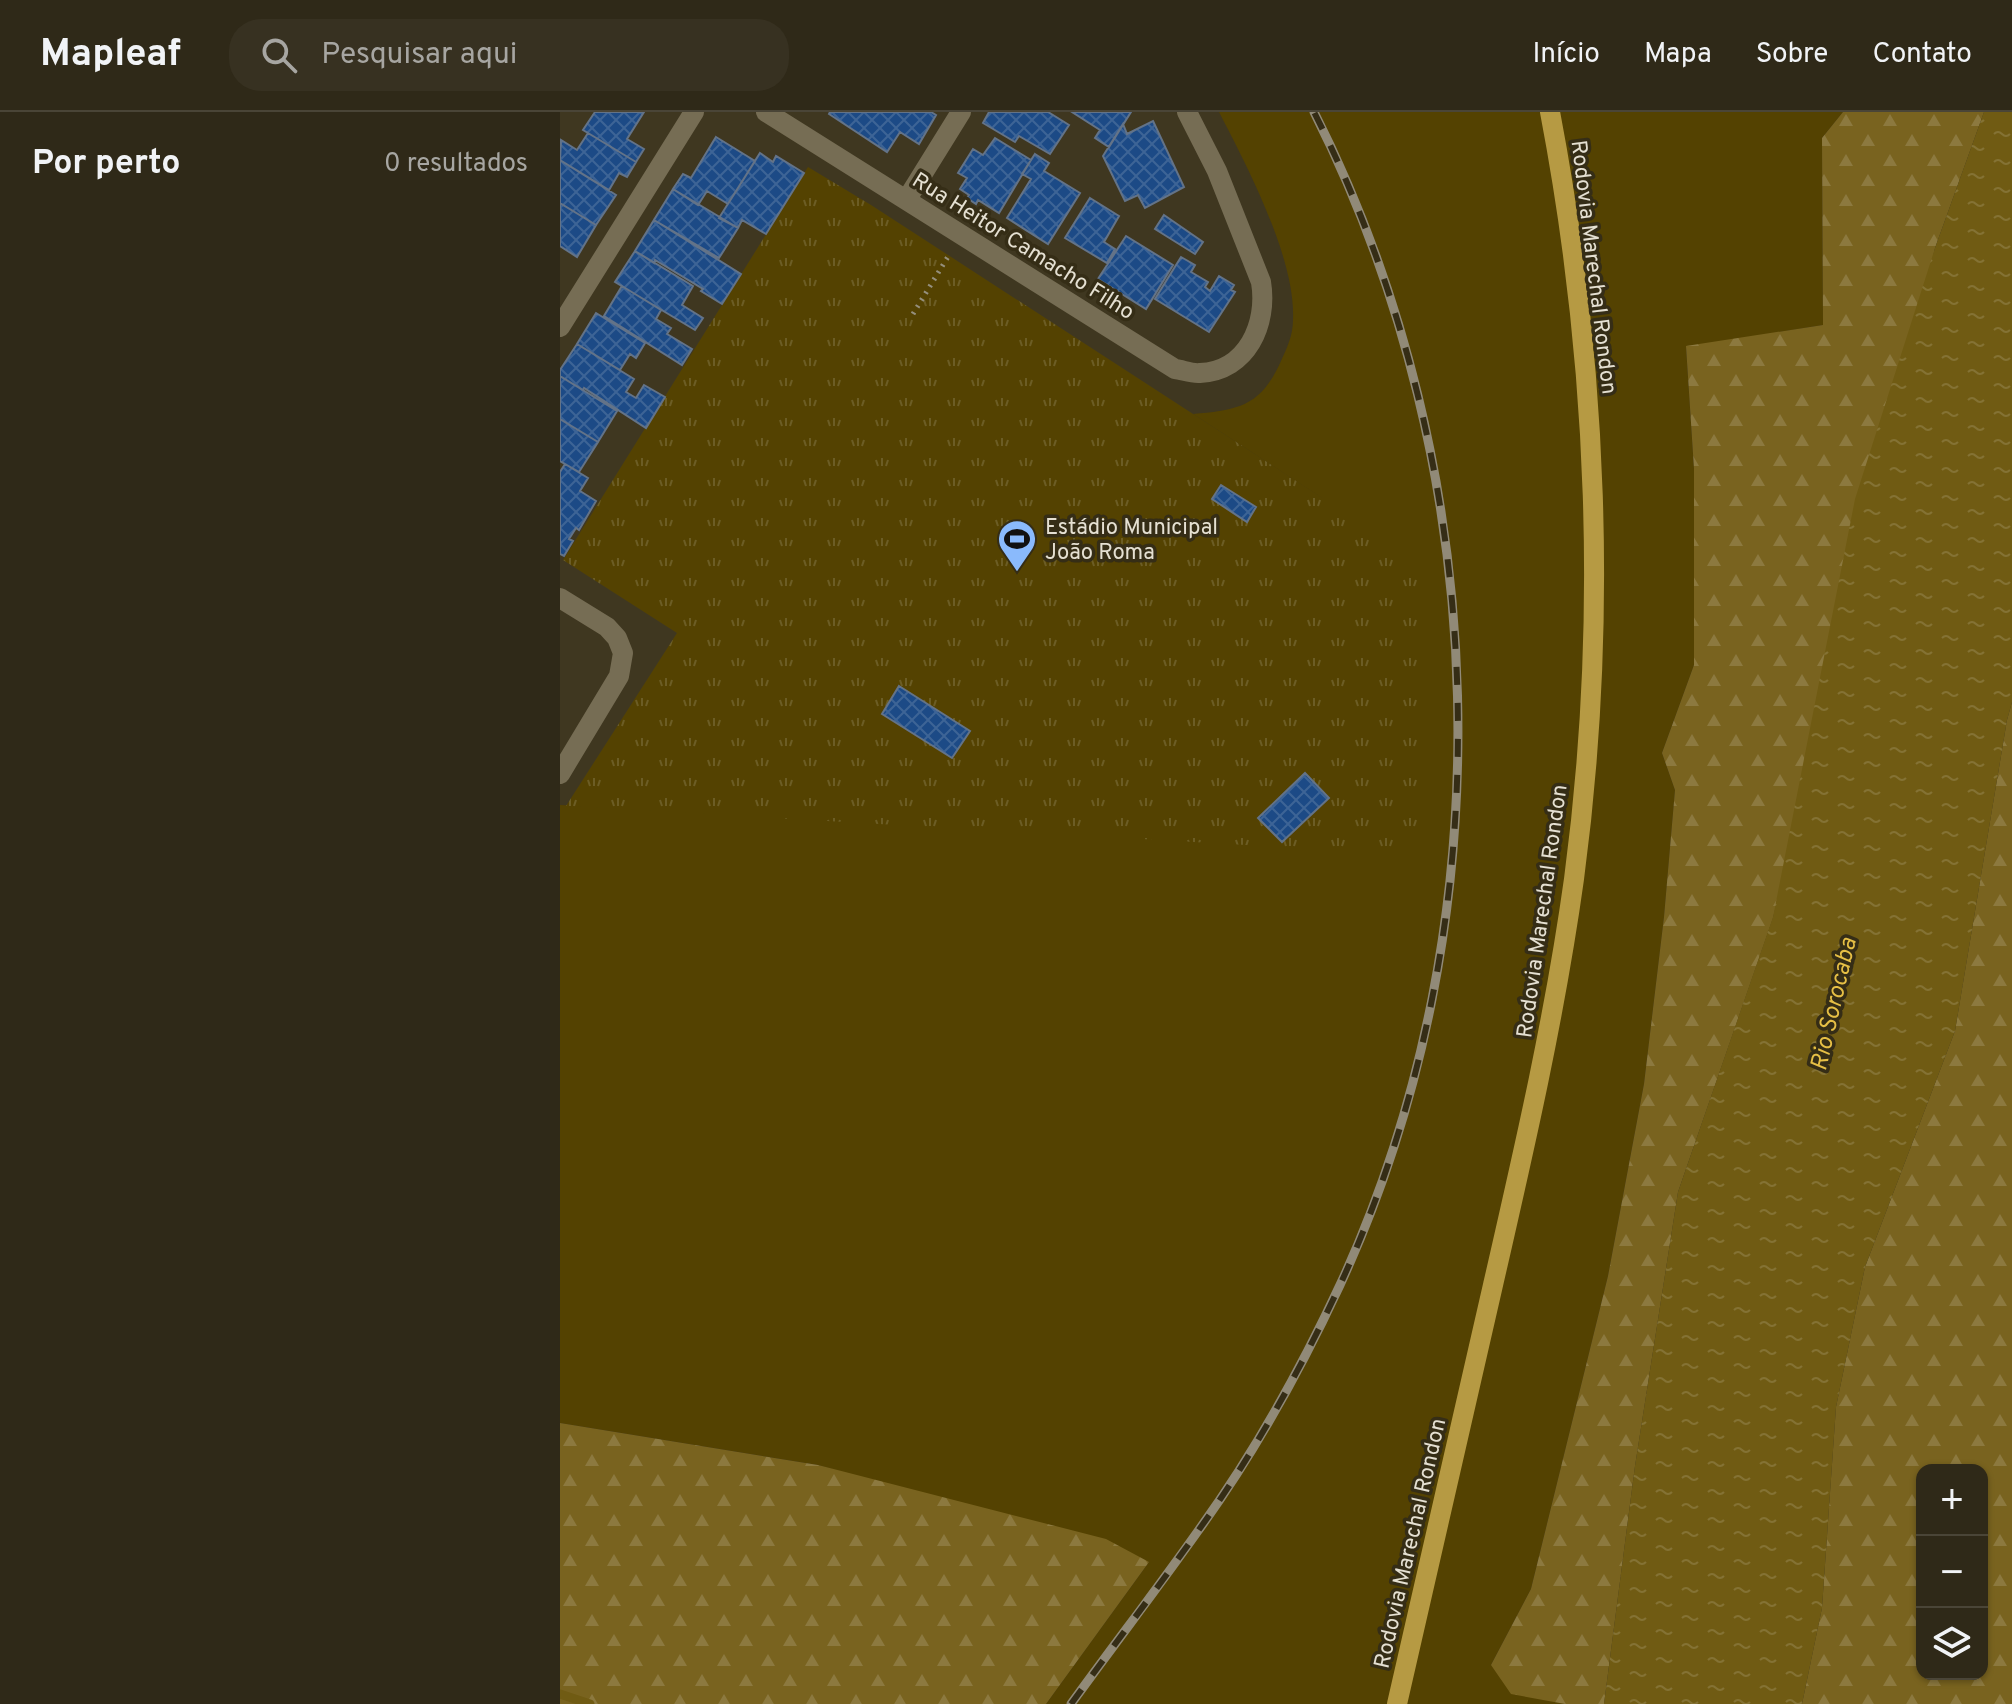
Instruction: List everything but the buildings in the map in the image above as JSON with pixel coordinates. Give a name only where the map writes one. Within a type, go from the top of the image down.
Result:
[{"type":"main road","name":"Rodovia Marechal Rondon","points":[[1397,1704],[1544,1061],[1574,877],[1585,776],[1592,661],[1592,473],[1576,271],[1550,112]]},
{"type":"street","points":[[560,327],[694,112]]},
{"type":"street","name":"Rua Heitor Camacho Filho","points":[[766,112],[1175,369],[1199,374],[1222,368],[1243,355],[1256,336],[1263,311],[1261,282],[1217,171],[1187,112]]},
{"type":"street","points":[[907,199],[961,112]]},
{"type":"street","points":[[560,598],[607,627],[617,638],[623,653],[619,676],[560,774]]},
{"type":"path","points":[[913,314],[963,234]]},
{"type":"green space","points":[[1219,112],[1843,112],[1822,138],[1823,325],[1686,347],[1694,469],[1694,665],[1662,753],[1675,790],[1644,1084],[1608,1276],[1531,1589],[1491,1665],[1565,1704],[1046,1704],[1149,1562],[818,1465],[560,1423],[560,805],[1338,849],[1322,498],[1193,414],[1236,407],[1256,396],[1273,376],[1293,326],[1287,269],[1268,213]]},
{"type":"green space","points":[[1843,112],[1984,112],[1935,248],[1773,918],[1678,1192],[1635,1466],[1604,1704],[1565,1704],[1511,1694],[1491,1665],[1531,1589],[1608,1276],[1644,1084],[1675,790],[1662,753],[1694,665],[1694,469],[1686,346],[1823,325],[1822,138]]},
{"type":"green space","points":[[808,167],[1415,558],[1421,595],[1427,707],[1421,855],[566,806],[677,633],[563,560]]},
{"type":"green space","points":[[2012,702],[2012,1704],[1802,1704],[1822,1608],[1836,1407],[1865,1267],[1955,1031]]},
{"type":"green space","points":[[560,1423],[818,1465],[1106,1539],[1149,1562],[1046,1704],[560,1704]]},
{"type":"water","name":"Rio Sorocaba","points":[[1984,112],[2012,112],[2012,702],[1955,1031],[1865,1267],[1836,1407],[1822,1608],[1802,1704],[1604,1704],[1635,1466],[1678,1192],[1773,917],[1855,499],[1935,248]]},
{"type":"waterway","points":[[560,1694],[590,1704]]},
{"type":"railway","points":[[1071,1704],[1218,1502],[1275,1412],[1309,1349],[1340,1285],[1394,1145],[1432,999],[1453,848],[1458,696],[1446,544],[1418,394],[1374,250],[1314,112]]},
{"type":"place","name":"Estádio Municipal João Roma","points":[[1017,573]]}]
